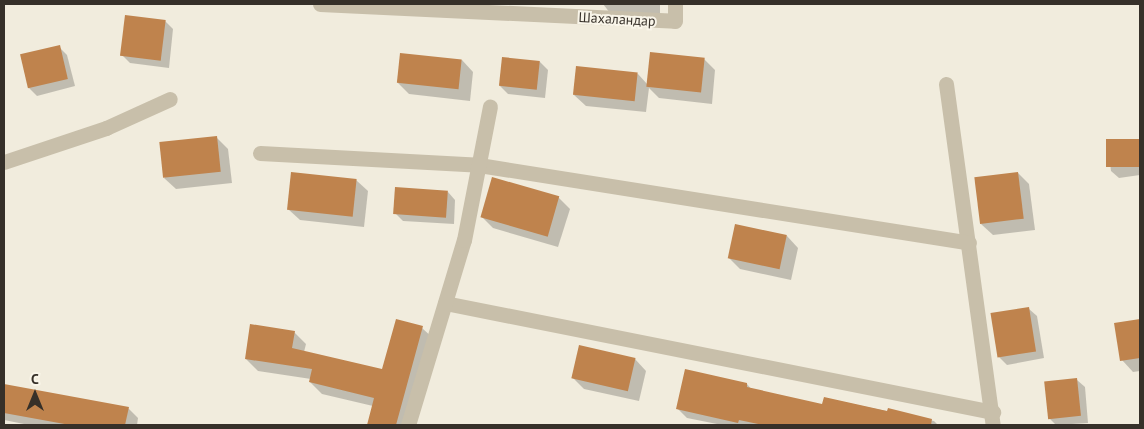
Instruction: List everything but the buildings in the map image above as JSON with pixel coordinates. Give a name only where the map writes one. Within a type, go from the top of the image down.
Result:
[{"type":"street","name":"Шахаландар","points":[[320,4],[395,6],[675,21],[675,4]]},
{"type":"street","points":[[445,303],[993,419],[946,84]]},
{"type":"street","points":[[4,162],[106,128],[170,99]]},
{"type":"street","points":[[408,425],[464,240],[490,106]]},
{"type":"street","points":[[260,153],[479,166],[969,243]]}]
